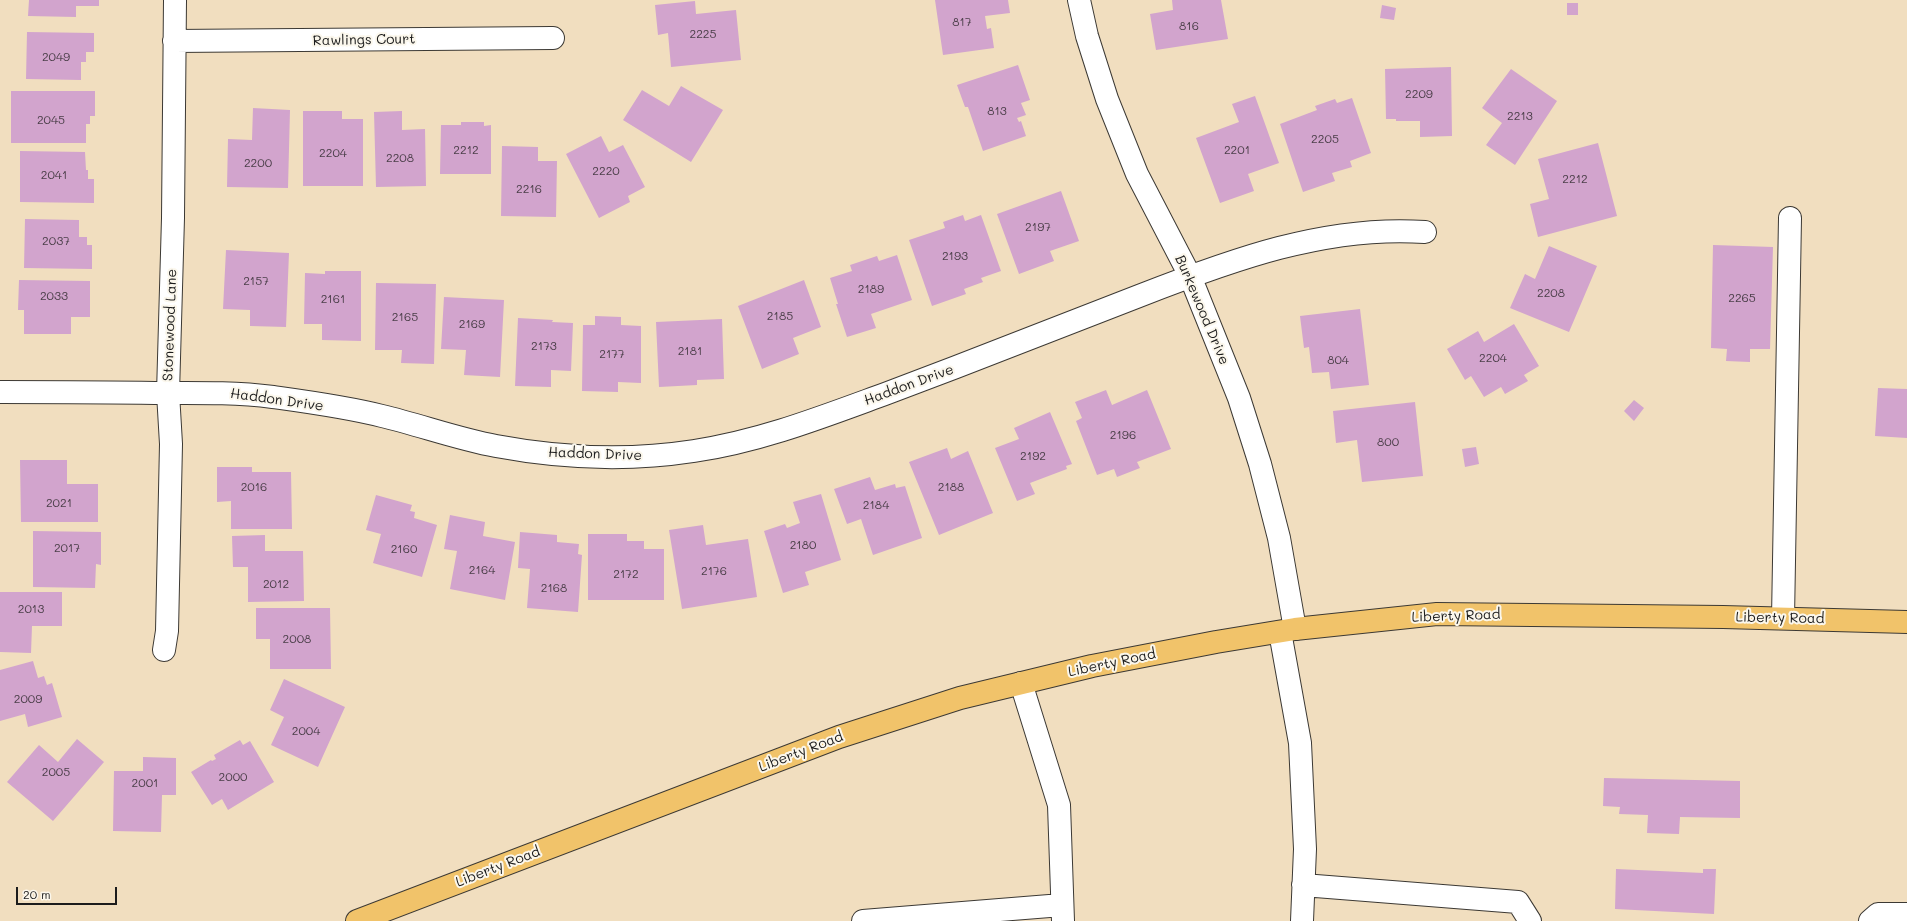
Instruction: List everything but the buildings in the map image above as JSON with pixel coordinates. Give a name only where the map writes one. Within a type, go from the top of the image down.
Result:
[{"type":"main road","name":"Liberty Road","points":[[357,921],[839,737],[960,698],[1092,666],[1287,631],[1437,614],[1783,618],[1907,622]]},
{"type":"street","name":"Stonewood Lane","points":[[164,650],[167,631],[171,444],[168,392],[173,218],[175,0]]},
{"type":"street","name":"Burkewood Drive","points":[[1079,0],[1087,36],[1107,99],[1137,174],[1190,276],[1239,398],[1260,464],[1279,538],[1287,631],[1300,743],[1305,849],[1302,921]]},
{"type":"street","name":"Rawlings Court","points":[[174,42],[553,38]]},
{"type":"street","points":[[1783,618],[1790,218]]},
{"type":"street","name":"Haddon Drive","points":[[0,392],[222,392],[271,397],[377,414],[495,446],[552,454],[630,458],[693,451],[740,443],[786,430],[942,372],[1190,276],[1259,253],[1306,241],[1345,234],[1409,231],[1425,232]]},
{"type":"street","points":[[863,921],[1062,913],[1059,805],[1021,683]]},
{"type":"street","points":[[1304,885],[1518,902],[1530,921]]},
{"type":"street","points":[[1870,921],[1878,914],[1907,914]]}]
